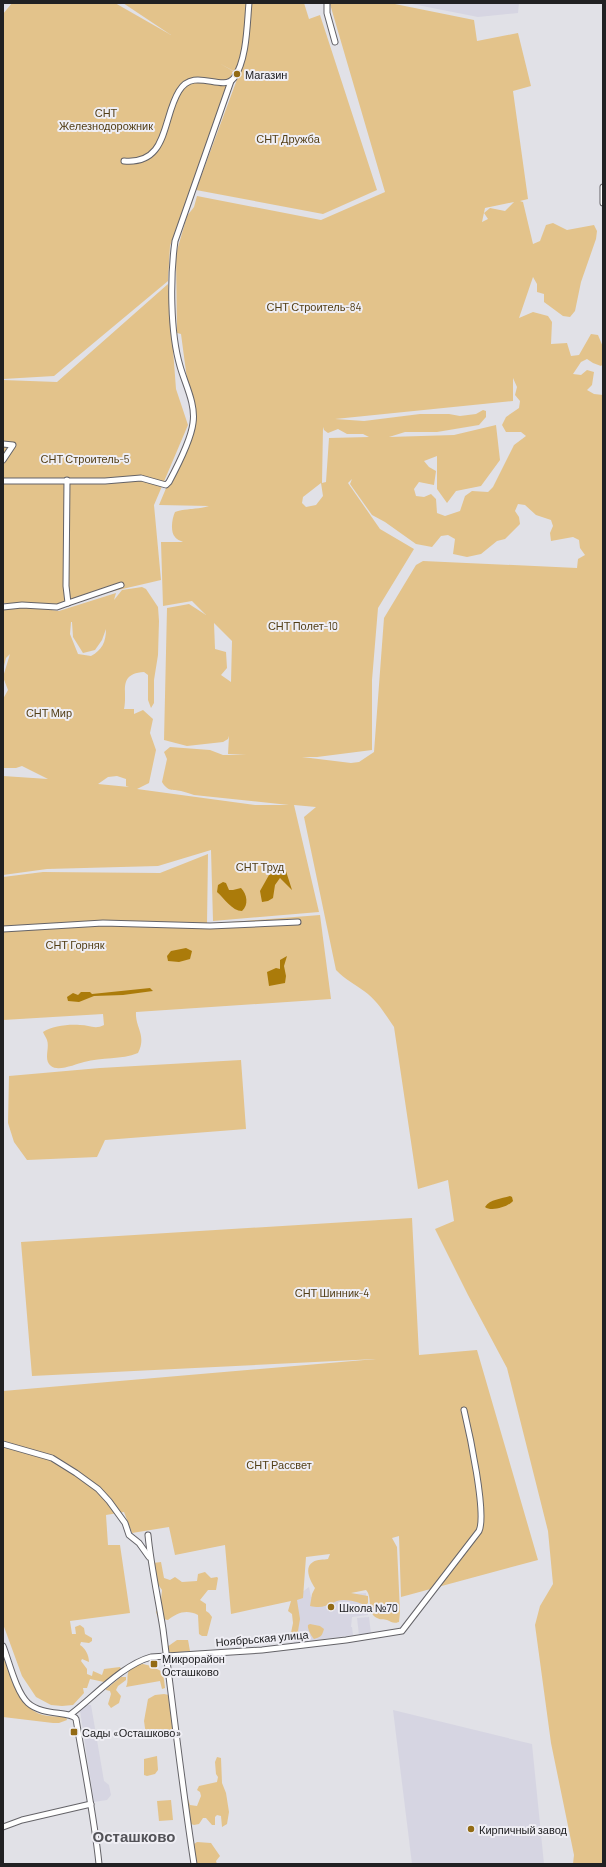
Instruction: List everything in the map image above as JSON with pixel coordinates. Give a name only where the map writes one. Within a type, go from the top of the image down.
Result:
[{"type":"street","points":[[3,481],[105,481],[141,478],[166,485],[172,477],[187,443],[194,416],[180,366],[174,335],[173,255],[179,228],[195,186],[230,81],[234,77],[242,57],[249,3]]},
{"type":"street","points":[[327,3],[327,13],[335,42]]},
{"type":"street","points":[[124,161],[141,159],[156,150],[164,136],[174,102],[185,84],[192,80],[230,81]]},
{"type":"street","points":[[603,187],[603,203]]},
{"type":"street","points":[[3,444],[13,445],[3,460]]},
{"type":"street","points":[[67,480],[66,586],[68,603]]},
{"type":"street","points":[[3,607],[22,605],[58,607],[121,585]]},
{"type":"street","points":[[3,929],[103,922],[210,926],[298,922]]},
{"type":"street","name":"Ноябрьская улица","points":[[71,1714],[137,1663],[151,1657],[262,1650],[346,1640],[402,1631],[479,1531],[481,1526],[481,1510],[472,1446],[464,1410]]},
{"type":"street","points":[[3,1444],[52,1458],[76,1473],[104,1494],[125,1523],[129,1535],[144,1549],[151,1561]]},
{"type":"street","points":[[148,1535],[166,1655],[194,1864]]},
{"type":"street","points":[[134,1539],[149,1543]]},
{"type":"street","points":[[3,1646],[20,1692],[27,1702],[42,1711],[71,1714],[76,1719],[96,1826],[99,1864]]},
{"type":"street","points":[[3,1827],[22,1820],[91,1804]]},
{"type":"shaded area","points":[[407,3],[519,3],[518,13],[478,17]]},
{"type":"shaded area","points":[[280,863],[284,865],[292,890],[280,878],[275,885],[273,898],[262,902],[260,891],[269,875],[277,872]]},
{"type":"shaded area","points":[[223,882],[226,883],[229,890],[241,888],[243,890],[246,896],[246,906],[242,911],[232,907],[217,892],[218,885]]},
{"type":"shaded area","points":[[186,948],[192,951],[190,959],[179,962],[168,961],[167,956],[171,951]]},
{"type":"shaded area","points":[[287,956],[284,966],[286,976],[285,983],[269,986],[267,972],[276,968],[280,969],[280,960]]},
{"type":"shaded area","points":[[150,988],[153,991],[123,995],[94,996],[79,1002],[68,1001],[67,997],[73,993],[78,995],[81,992],[90,992],[92,994]]},
{"type":"shaded area","points":[[510,1196],[512,1197],[513,1201],[507,1205],[495,1209],[485,1207],[490,1202]]},
{"type":"shaded area","name":"Школа №70","points":[[309,1587],[311,1597],[366,1593],[368,1615],[352,1617],[351,1627],[353,1635],[294,1643],[293,1599]]},
{"type":"shaded area","points":[[369,1617],[371,1634],[359,1635],[357,1618]]},
{"type":"shaded area","points":[[86,1705],[91,1705],[104,1781],[109,1785],[111,1795],[107,1800],[94,1802],[80,1711]]},
{"type":"shaded area","points":[[393,1710],[532,1744],[544,1864],[412,1864]]},
{"type":"green space","name":"СНТ Железнодорожник","points":[[12,3],[115,3],[171,35],[123,3],[304,3],[309,19],[320,15],[377,190],[323,214],[196,190],[239,74],[219,63],[233,71],[170,246],[168,281],[54,376],[3,379],[3,14]]},
{"type":"green space","points":[[390,3],[474,20],[477,41],[518,33],[531,86],[513,91],[528,199],[520,201],[523,202],[533,244],[540,241],[546,225],[553,223],[567,230],[594,225],[597,231],[596,239],[581,282],[575,311],[570,317],[563,316],[544,302],[544,294],[537,292],[537,284],[533,277],[519,318],[533,312],[548,316],[552,322],[551,344],[567,343],[571,356],[579,355],[591,334],[598,335],[603,347],[603,364],[601,366],[587,359],[581,362],[573,374],[581,375],[587,370],[594,372],[592,385],[587,390],[594,394],[603,395],[603,1864],[573,1864],[574,1855],[551,1743],[535,1625],[540,1606],[553,1584],[548,1531],[507,1368],[435,1229],[454,1221],[448,1180],[418,1189],[394,1027],[373,999],[336,970],[304,817],[316,807],[294,805],[319,912],[213,921],[211,850],[158,866],[47,869],[3,875],[3,776],[48,779],[22,766],[16,768],[3,768],[3,699],[8,690],[3,677],[10,654],[6,658],[3,670],[3,607],[36,608],[59,611],[116,593],[114,600],[122,590],[142,587],[146,589],[158,607],[159,621],[158,655],[154,680],[154,703],[151,708],[148,700],[148,675],[144,672],[136,673],[130,676],[125,684],[124,709],[134,709],[134,714],[143,710],[153,719],[150,733],[156,750],[149,783],[137,789],[255,805],[289,805],[194,795],[183,791],[170,790],[162,782],[167,759],[164,752],[170,747],[210,750],[223,755],[246,755],[228,754],[229,736],[228,739],[223,742],[187,746],[164,740],[167,608],[189,604],[206,615],[192,601],[163,606],[161,542],[183,542],[176,538],[172,532],[172,521],[175,512],[209,506],[159,505],[193,424],[181,334],[177,333],[176,254],[187,216],[194,207],[197,196],[321,220],[385,192],[330,4]],"holes":[[[514,202],[505,211],[490,208],[484,213],[488,219],[482,222],[485,208]],[[513,378],[517,387],[515,395],[520,401],[519,408],[506,417],[502,425],[506,432],[521,432],[526,436],[514,445],[493,487],[488,492],[472,491],[465,496],[460,511],[445,516],[437,513],[436,499],[431,494],[424,497],[416,496],[414,489],[419,482],[434,485],[436,471],[429,467],[424,461],[437,456],[437,489],[447,503],[456,491],[481,486],[500,460],[496,425],[454,435],[389,437],[405,432],[437,432],[479,425],[486,417],[486,411],[483,410],[476,414],[460,416],[449,414],[420,414],[364,421],[335,419],[513,401]],[[323,427],[328,433],[338,429],[347,434],[363,434],[369,437],[329,438],[326,482],[322,483]],[[352,479],[350,484],[372,515],[385,522],[416,544],[432,547],[441,536],[448,535],[455,539],[453,554],[467,557],[481,554],[497,541],[505,539],[520,524],[519,517],[515,511],[518,504],[525,505],[536,515],[551,520],[553,526],[550,533],[551,541],[573,537],[579,540],[580,548],[585,555],[578,559],[577,568],[423,561],[416,565],[384,618],[374,752],[359,762],[351,763],[302,757],[317,757],[372,750],[372,680],[378,608],[414,549],[380,529],[348,483]],[[321,483],[323,496],[316,505],[306,507],[302,503],[303,497]],[[71,622],[73,637],[83,653],[95,650],[102,640],[106,629],[103,645],[98,651],[91,656],[78,654],[70,634]],[[214,623],[232,641],[231,682],[221,675],[227,668],[226,652],[215,649]],[[117,776],[126,779],[126,786],[129,787],[98,784],[108,777]]]},
{"type":"green space","name":"СНТ Строитель-5","points":[[168,284],[176,389],[188,425],[154,505],[161,580],[58,604],[3,603],[3,380],[57,382]]},
{"type":"green space","name":"СНТ Горняк","points":[[208,854],[207,924],[320,915],[331,999],[136,1012],[137,1023],[141,1036],[138,1053],[125,1057],[91,1060],[62,1068],[54,1068],[51,1066],[47,1061],[48,1043],[43,1032],[51,1028],[65,1025],[101,1026],[104,1025],[103,1014],[3,1020],[3,877],[43,872],[160,873]]},
{"type":"green space","points":[[241,1060],[246,1129],[105,1140],[97,1157],[27,1160],[14,1142],[8,1123],[9,1076],[100,1068]]},
{"type":"green space","name":"СНТ Рассвет","points":[[412,1218],[419,1355],[477,1350],[538,1560],[401,1597],[399,1536],[392,1538],[397,1547],[400,1612],[399,1622],[395,1623],[378,1619],[374,1616],[368,1593],[366,1590],[351,1593],[368,1596],[368,1603],[366,1605],[353,1601],[340,1600],[322,1607],[310,1606],[312,1594],[315,1588],[308,1571],[310,1565],[318,1560],[328,1559],[330,1554],[306,1557],[303,1598],[297,1600],[300,1619],[298,1631],[303,1640],[299,1641],[295,1639],[291,1633],[293,1623],[292,1614],[288,1611],[291,1601],[231,1614],[225,1545],[175,1555],[169,1527],[132,1533],[124,1512],[106,1515],[108,1545],[120,1545],[130,1613],[70,1621],[72,1634],[76,1634],[75,1627],[80,1625],[84,1628],[85,1634],[92,1638],[92,1641],[89,1643],[81,1642],[80,1645],[85,1650],[88,1657],[89,1662],[82,1659],[81,1661],[87,1669],[87,1674],[92,1676],[93,1671],[102,1675],[104,1669],[120,1667],[121,1669],[104,1682],[90,1679],[87,1688],[83,1688],[84,1693],[73,1705],[51,1705],[36,1697],[22,1676],[3,1624],[3,1391],[376,1359],[32,1376],[21,1242]]},
{"type":"green space","points":[[161,1562],[164,1578],[170,1580],[175,1577],[182,1582],[197,1581],[198,1574],[205,1572],[211,1578],[218,1578],[216,1590],[208,1590],[200,1600],[206,1604],[206,1611],[212,1617],[207,1636],[202,1636],[199,1634],[198,1615],[194,1613],[182,1613],[175,1615],[168,1620],[158,1618],[156,1612],[161,1600],[162,1590],[157,1583],[153,1563]]},
{"type":"green space","points":[[308,1625],[320,1626],[324,1629],[321,1636],[314,1639],[308,1628]]},
{"type":"green space","points":[[177,1640],[188,1640],[190,1651],[172,1653],[167,1651],[167,1647]]},
{"type":"green space","points":[[3,1654],[17,1690],[27,1706],[43,1715],[66,1717],[67,1720],[59,1723],[53,1723],[3,1717]]},
{"type":"green space","points":[[143,1664],[163,1672],[165,1688],[162,1689],[160,1681],[126,1687],[129,1670],[137,1665]]},
{"type":"green space","points":[[121,1677],[126,1677],[126,1680],[118,1686],[116,1690],[121,1696],[119,1703],[111,1708],[108,1704],[111,1694],[110,1691],[106,1689]]},
{"type":"green space","points":[[155,1695],[169,1695],[173,1725],[170,1736],[163,1738],[146,1735],[144,1721],[148,1699]]},
{"type":"green space","points":[[157,1756],[158,1770],[155,1774],[147,1776],[144,1775],[144,1759]]},
{"type":"green space","points":[[217,1757],[221,1758],[222,1783],[226,1793],[229,1812],[227,1824],[222,1827],[221,1816],[217,1815],[215,1817],[215,1825],[212,1825],[206,1818],[203,1818],[199,1824],[191,1824],[187,1800],[188,1799],[190,1805],[197,1806],[201,1796],[200,1792],[197,1790],[199,1786],[217,1782],[218,1777],[216,1774],[215,1762]]},
{"type":"green space","points":[[171,1800],[173,1820],[159,1821],[157,1801]]},
{"type":"green space","points":[[197,1842],[211,1843],[220,1856],[216,1861],[217,1864],[196,1864],[194,1844]]},
{"type":"place","name":"Магазин","points":[[237,74]]},
{"type":"place","name":"Школа №70","points":[[331,1607]]},
{"type":"place","name":"Микрорайон Осташково","points":[[154,1664]]},
{"type":"place","name":"Сады «Осташково»","points":[[74,1732]]},
{"type":"place","name":"Кирпичный завод","points":[[471,1829]]},
{"type":"district","name":"Осташково","points":[[134,1836]]},
{"type":"park label","name":"СНТ Дружба","points":[[288,138]]},
{"type":"park label","name":"СНТ Строитель-84","points":[[314,306]]},
{"type":"park label","name":"СНТ Полет-10","points":[[303,625]]},
{"type":"park label","name":"СНТ Мир","points":[[49,712]]},
{"type":"park label","name":"СНТ Труд","points":[[260,866]]},
{"type":"park label","name":"СНТ Шинник-4","points":[[332,1292]]}]
